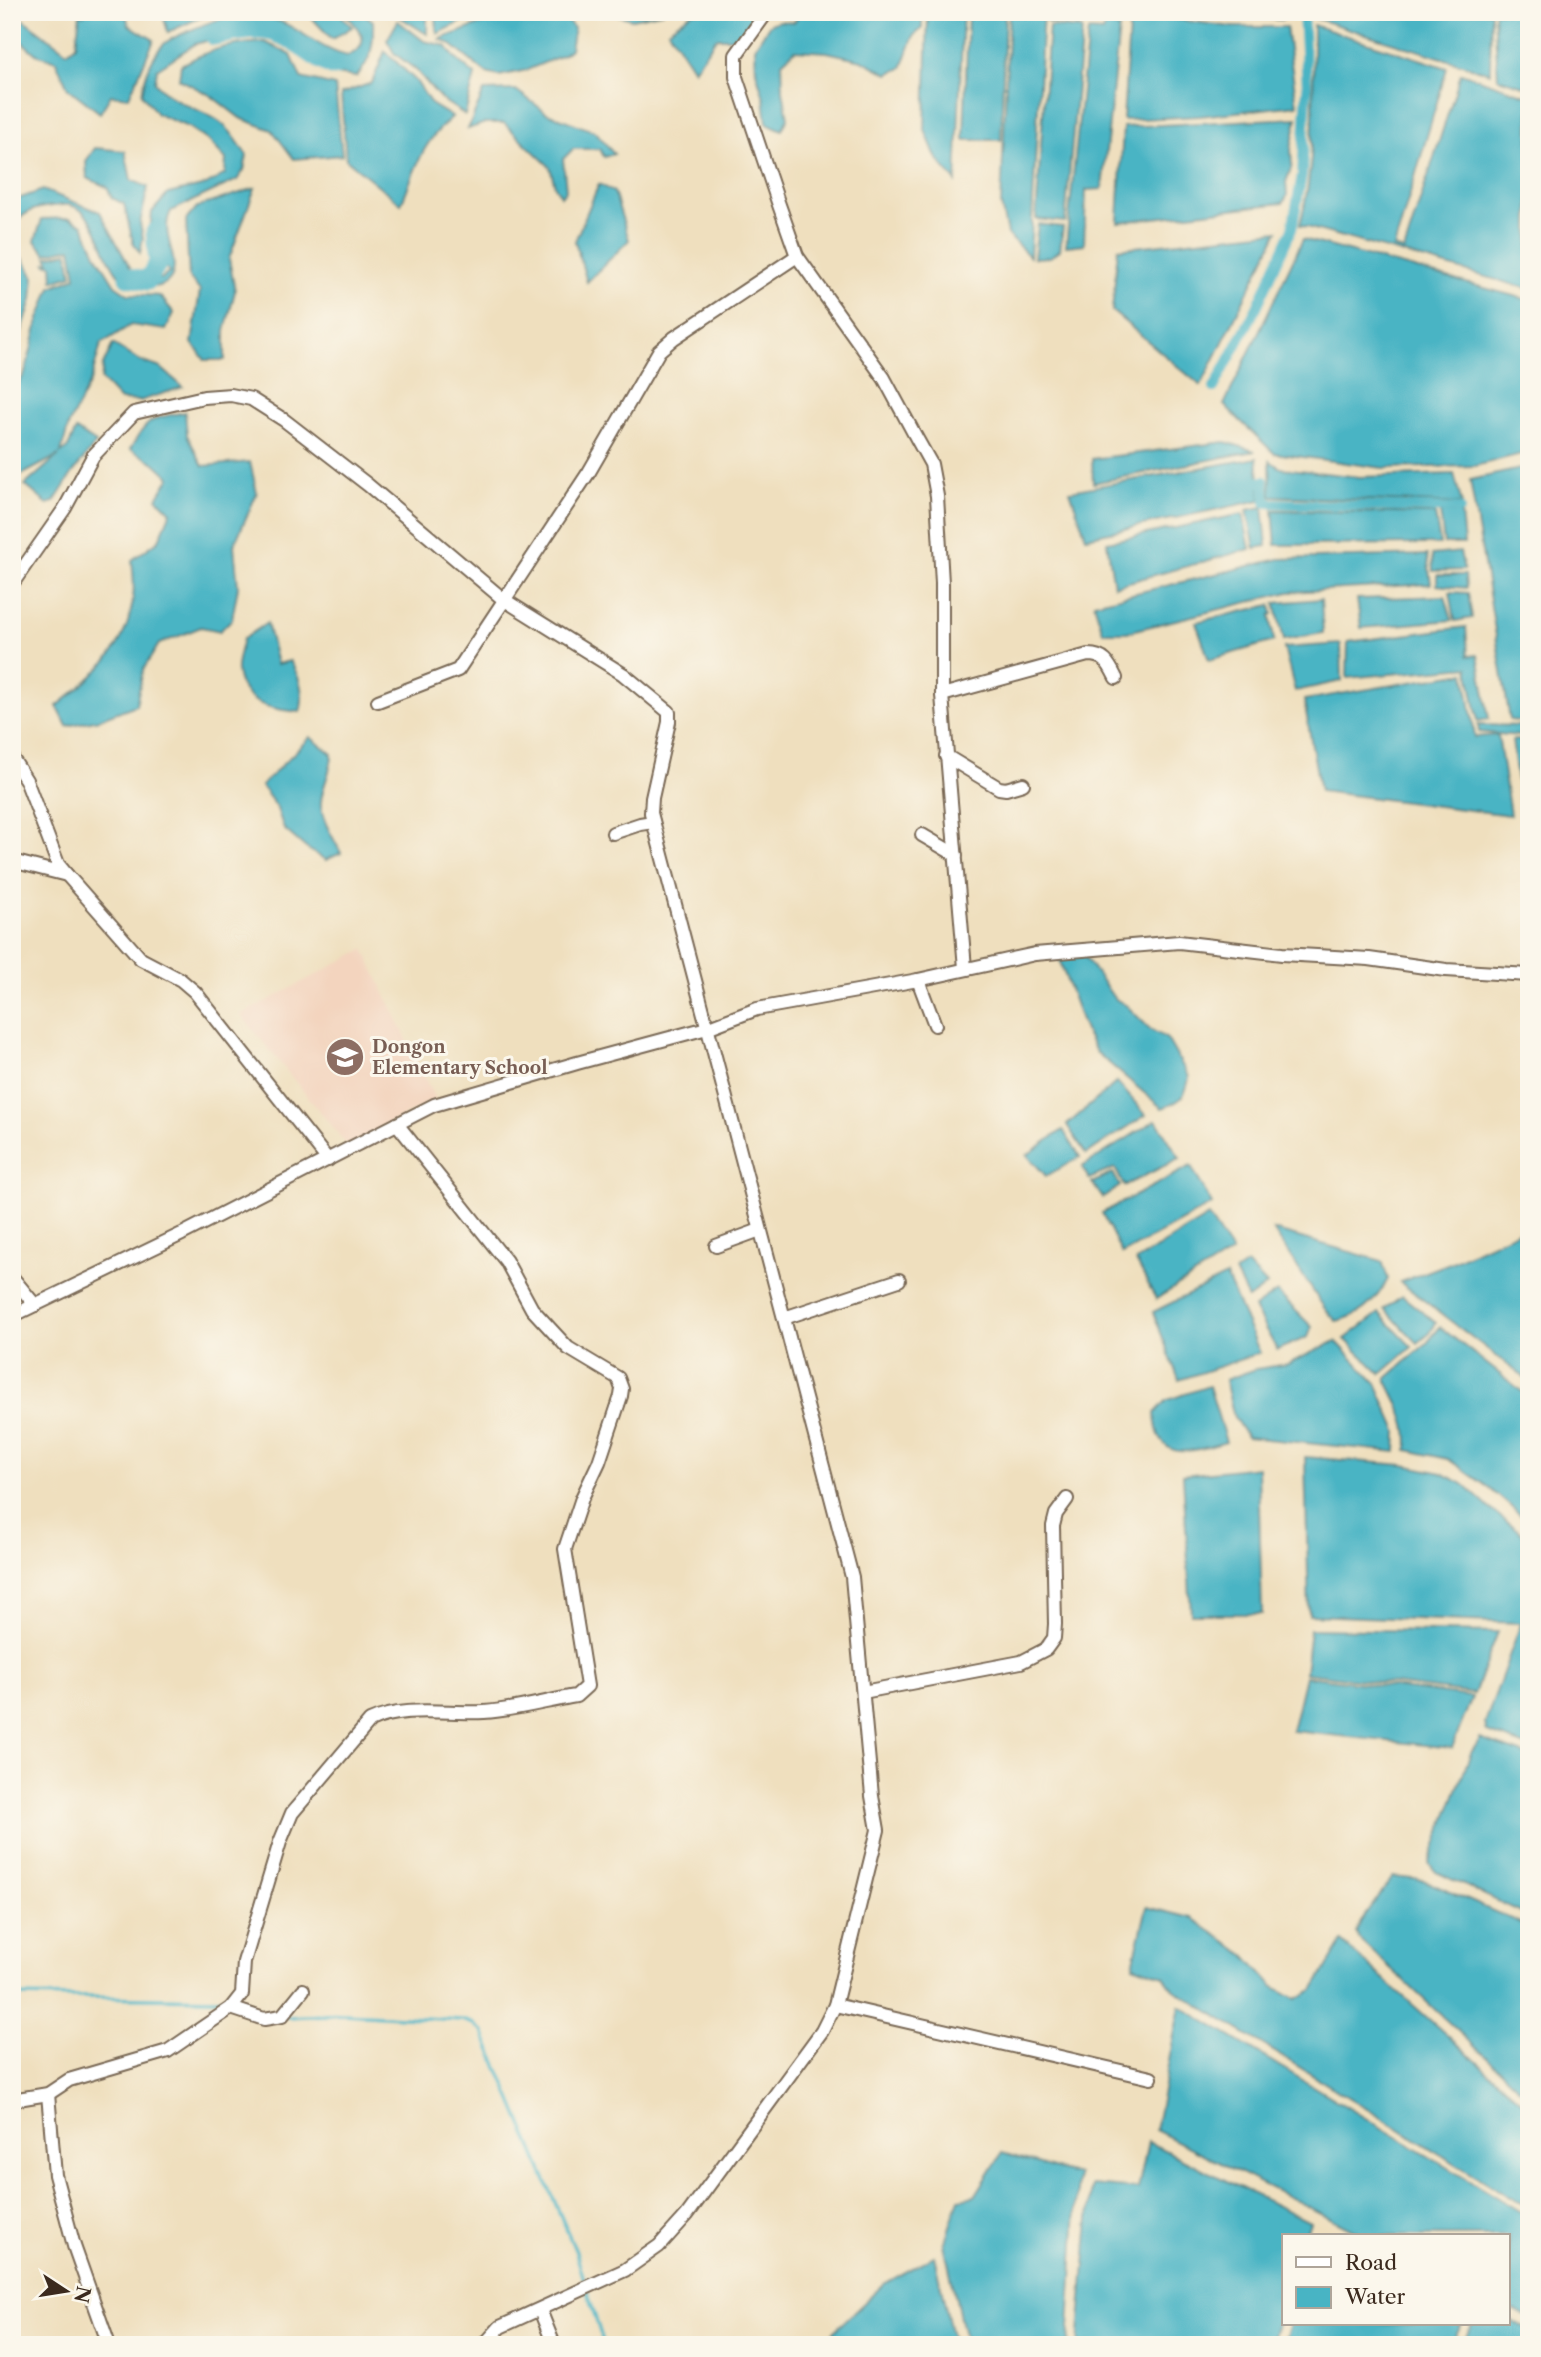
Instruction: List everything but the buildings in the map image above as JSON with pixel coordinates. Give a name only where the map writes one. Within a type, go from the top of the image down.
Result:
[{"type":"street","points":[[767,12],[736,55],[736,77],[797,256],[884,378],[931,464],[937,496],[941,558],[942,695],[946,756],[965,968]]},
{"type":"street","points":[[378,701],[456,672],[589,472],[659,351],[674,338],[797,256]]},
{"type":"street","points":[[12,584],[65,508],[93,456],[134,413],[204,397],[231,395],[251,399],[284,420],[368,485],[503,599],[624,674],[669,712],[652,798],[653,822],[852,1577],[872,1796],[878,1830],[835,2005],[814,2041],[687,2215],[659,2246],[625,2270],[500,2327],[484,2345]]},
{"type":"street","points":[[942,695],[1088,655],[1104,658],[1116,678]]},
{"type":"street","points":[[946,756],[999,788],[1023,785]]},
{"type":"street","points":[[12,758],[26,780],[58,864],[66,875],[141,959],[181,980],[195,992],[328,1160]]},
{"type":"street","points":[[613,834],[653,822]]},
{"type":"street","points":[[922,835],[956,855]]},
{"type":"street","points":[[12,861],[66,875]]},
{"type":"street","points":[[12,1316],[434,1105],[707,1028],[757,1009],[1068,950],[1179,942],[1282,954],[1369,959],[1446,970],[1529,975]]},
{"type":"street","points":[[918,980],[935,1025]]},
{"type":"street","points":[[12,2101],[48,2094],[69,2080],[168,2051],[231,2008],[242,1994],[244,1962],[280,1842],[292,1813],[370,1721],[380,1716],[401,1713],[487,1712],[576,1696],[587,1686],[565,1549],[621,1396],[620,1381],[599,1365],[568,1348],[532,1309],[506,1261],[397,1124]]},
{"type":"street","points":[[716,1246],[760,1230]]},
{"type":"street","points":[[12,1277],[35,1305]]},
{"type":"street","points":[[784,1318],[899,1280]]},
{"type":"street","points":[[863,1692],[1021,1662],[1046,1649],[1054,1638],[1053,1526],[1056,1514],[1067,1499]]},
{"type":"street","points":[[231,2008],[264,2019],[282,2016],[303,1990]]},
{"type":"street","points":[[835,2005],[1151,2078]]},
{"type":"street","points":[[48,2094],[55,2175],[75,2246],[109,2345]]},
{"type":"street","points":[[540,2311],[554,2345]]},
{"type":"shaded area","name":"Dongon Elementary School","points":[[364,949],[435,1099],[348,1146],[241,1015]]},
{"type":"water","points":[[13,12],[67,52],[76,45],[80,14],[125,12],[129,25],[154,40],[129,97],[111,95],[100,113],[68,88],[56,61],[36,54],[12,33]]},
{"type":"water","points":[[162,12],[204,12],[206,15],[168,32]]},
{"type":"water","points":[[303,12],[338,12],[352,27],[332,39]]},
{"type":"water","points":[[344,12],[362,12],[373,21],[371,51],[366,64],[356,77],[335,74],[317,64],[307,49],[280,28],[268,25],[195,44],[157,69],[155,82],[162,89],[177,100],[222,123],[230,131],[247,155],[244,170],[237,180],[171,211],[167,229],[173,272],[168,281],[159,286],[134,286],[121,278],[112,266],[92,222],[82,211],[69,205],[37,209],[14,222],[16,247],[34,277],[32,300],[12,361],[12,308],[19,285],[12,271],[12,201],[43,190],[100,212],[131,269],[138,274],[161,279],[170,272],[152,252],[149,241],[152,212],[168,194],[206,185],[225,174],[226,159],[210,142],[188,127],[157,114],[142,94],[151,61],[169,40],[212,22],[244,15],[277,20],[327,48],[348,56],[356,51],[362,40],[358,29]]},
{"type":"water","points":[[392,12],[427,12],[427,34]]},
{"type":"water","points":[[436,12],[482,12],[437,34]]},
{"type":"water","points":[[499,12],[559,12],[574,28],[570,49],[563,55],[527,70],[499,76],[486,73],[449,43],[440,39],[481,24]]},
{"type":"water","points":[[606,12],[664,12],[632,19]]},
{"type":"water","points":[[693,12],[762,12],[740,38],[716,38],[694,70],[668,30]]},
{"type":"water","points":[[801,12],[922,12],[922,29],[914,35],[902,68],[888,74],[862,60],[827,52],[795,50],[782,62],[788,118],[782,130],[767,123],[764,98],[756,71],[755,47],[770,24],[779,21],[794,22]]},
{"type":"water","points":[[928,12],[963,12],[956,182],[936,157],[925,130]]},
{"type":"water","points":[[968,12],[1005,12],[1001,140],[964,140]]},
{"type":"water","points":[[1009,12],[1043,12],[1030,257],[1007,234],[1001,205]]},
{"type":"water","points":[[1048,12],[1081,12],[1081,25],[1047,22]]},
{"type":"water","points":[[1175,12],[1283,12],[1283,20]]},
{"type":"water","points":[[1311,12],[1491,12],[1490,73],[1311,17]]},
{"type":"water","points":[[1494,12],[1529,12],[1529,88],[1498,78]]},
{"type":"water","points":[[1130,13],[1232,27],[1286,27],[1297,105],[1200,116],[1123,120]]},
{"type":"water","points":[[398,21],[424,41],[446,46],[455,58],[475,75],[465,115],[441,99],[416,70],[394,53],[387,40]]},
{"type":"water","points":[[1106,24],[1119,28],[1102,189],[1086,190],[1084,244],[1066,246],[1088,31],[1103,32]]},
{"type":"water","points":[[1313,25],[1447,68],[1394,248],[1404,251],[1461,73],[1529,96],[1529,289],[1300,225],[1312,151]]},
{"type":"water","points":[[1049,26],[1082,29],[1065,222],[1036,219]]},
{"type":"water","points":[[265,42],[291,55],[301,78],[335,86],[342,155],[294,159],[272,130],[240,118],[210,95],[179,79],[181,65],[202,55],[231,46]]},
{"type":"water","points":[[385,51],[416,81],[431,104],[452,117],[426,147],[401,204],[346,159],[341,94],[372,83]]},
{"type":"water","points":[[516,90],[547,113],[596,132],[614,154],[604,157],[600,149],[573,149],[563,159],[566,190],[561,196],[550,167],[504,123],[485,123],[468,129],[484,91]]},
{"type":"water","points":[[1297,118],[1291,149],[1292,166],[1286,182],[1287,196],[1283,203],[1118,222],[1123,127]]},
{"type":"water","points":[[95,148],[125,151],[131,180],[148,187],[140,223],[143,239],[140,253],[133,242],[124,204],[112,198],[107,187],[87,178],[86,161]]},
{"type":"water","points":[[599,184],[614,192],[629,240],[587,282],[575,241]]},
{"type":"water","points":[[255,188],[229,259],[235,291],[225,331],[225,360],[205,360],[192,343],[200,291],[189,277],[186,220],[197,207]]},
{"type":"water","points":[[70,218],[83,225],[97,256],[115,285],[128,294],[160,296],[174,313],[166,330],[131,325],[101,344],[91,380],[69,424],[61,453],[67,449],[76,430],[96,443],[54,502],[47,504],[25,485],[59,455],[12,480],[12,394],[25,373],[39,319],[51,287],[76,277],[71,248],[46,254],[35,241],[42,219]]},
{"type":"water","points":[[1038,224],[1063,227],[1060,250],[1050,257],[1034,258]]},
{"type":"water","points":[[1278,231],[1201,386],[1112,311],[1118,249]]},
{"type":"water","points":[[1303,239],[1529,300],[1529,452],[1475,466],[1383,468],[1274,453],[1224,405]]},
{"type":"water","points":[[68,252],[72,275],[53,281],[52,265],[45,263],[50,262],[47,257]]},
{"type":"water","points":[[113,344],[140,361],[161,368],[183,387],[140,401],[120,400],[101,380],[103,365]]},
{"type":"water","points":[[185,412],[187,435],[203,466],[250,462],[257,493],[234,545],[238,587],[232,619],[220,631],[201,627],[159,644],[143,670],[136,705],[99,719],[67,726],[57,706],[96,673],[117,647],[130,616],[134,589],[132,560],[159,540],[171,512],[157,498],[170,477],[155,463],[130,449],[151,421]]},
{"type":"water","points":[[1225,442],[1255,451],[1093,483],[1092,459]]},
{"type":"water","points":[[1257,458],[1261,500],[1086,537],[1070,491]]},
{"type":"water","points":[[1270,461],[1281,468],[1359,477],[1454,474],[1462,504],[1271,496]]},
{"type":"water","points":[[1529,467],[1529,722],[1510,720],[1470,480]]},
{"type":"water","points":[[1263,507],[1267,546],[1255,548],[1247,510]]},
{"type":"water","points":[[1273,510],[1435,514],[1440,544],[1276,545]]},
{"type":"water","points":[[1440,512],[1461,513],[1464,544],[1444,544]]},
{"type":"water","points":[[1243,514],[1250,549],[1114,586],[1107,542]]},
{"type":"water","points":[[1460,552],[1464,570],[1433,571],[1432,555]]},
{"type":"water","points":[[1427,555],[1431,584],[1289,592],[1127,632],[1103,632],[1094,603],[1279,559]]},
{"type":"water","points":[[1437,575],[1465,575],[1466,588],[1437,585]]},
{"type":"water","points":[[1450,592],[1468,593],[1472,618],[1455,621]]},
{"type":"water","points":[[1445,596],[1452,620],[1361,628],[1357,599]]},
{"type":"water","points":[[1321,599],[1323,633],[1284,640],[1275,603]]},
{"type":"water","points":[[1271,605],[1274,641],[1209,660],[1196,622]]},
{"type":"water","points":[[267,623],[277,664],[290,661],[299,680],[302,693],[300,712],[260,704],[245,692],[240,683],[237,667],[243,639]]},
{"type":"water","points":[[1466,627],[1468,656],[1478,655],[1489,719],[1478,721],[1468,667],[1347,678],[1348,642]]},
{"type":"water","points":[[1341,644],[1342,681],[1295,691],[1284,648]]},
{"type":"water","points":[[1465,673],[1475,737],[1498,735],[1510,815],[1320,791],[1304,700]]},
{"type":"water","points":[[1478,725],[1529,726],[1529,737],[1479,732]]},
{"type":"water","points":[[310,737],[332,754],[321,808],[341,853],[326,860],[306,848],[284,829],[276,806],[261,786]]},
{"type":"water","points":[[1512,740],[1529,741],[1529,813],[1521,811]]},
{"type":"water","points":[[1057,953],[1083,954],[1114,998],[1127,1006],[1150,1029],[1167,1039],[1189,1077],[1184,1094],[1178,1101],[1162,1108],[1096,1052],[1085,1031]]},
{"type":"water","points":[[1117,1082],[1146,1115],[1086,1154],[1067,1125]]},
{"type":"water","points":[[1156,1120],[1180,1158],[1124,1186],[1115,1168],[1089,1179],[1082,1167]]},
{"type":"water","points":[[1063,1130],[1080,1157],[1046,1176],[1027,1155]]},
{"type":"water","points":[[1191,1166],[1212,1204],[1122,1254],[1102,1213]]},
{"type":"water","points":[[1113,1173],[1120,1186],[1103,1198],[1092,1183]]},
{"type":"water","points":[[1208,1216],[1232,1252],[1156,1299],[1136,1261]]},
{"type":"water","points":[[1529,1226],[1529,1381],[1400,1282],[1450,1263]]},
{"type":"water","points":[[1273,1230],[1382,1261],[1388,1279],[1379,1294],[1367,1306],[1353,1316],[1336,1321],[1325,1309]]},
{"type":"water","points":[[1247,1264],[1267,1285],[1248,1299],[1235,1272]]},
{"type":"water","points":[[1226,1276],[1260,1353],[1179,1380],[1153,1312]]},
{"type":"water","points":[[1277,1292],[1312,1327],[1308,1337],[1277,1350],[1254,1308]]},
{"type":"water","points":[[1402,1296],[1436,1323],[1430,1333],[1418,1343],[1384,1309]]},
{"type":"water","points":[[1379,1313],[1412,1347],[1381,1374],[1345,1339]]},
{"type":"water","points":[[1440,1327],[1529,1397],[1529,1522],[1489,1488],[1448,1459],[1407,1450],[1405,1422],[1386,1379],[1427,1343]]},
{"type":"water","points":[[1336,1341],[1376,1383],[1397,1431],[1396,1452],[1247,1437],[1234,1417],[1225,1380],[1256,1369],[1288,1364]]},
{"type":"water","points":[[1209,1386],[1226,1442],[1188,1451],[1169,1448],[1157,1430],[1155,1413],[1167,1400]]},
{"type":"water","points":[[1305,1457],[1404,1465],[1442,1473],[1463,1484],[1529,1539],[1529,1747],[1487,1732],[1485,1723],[1521,1623],[1309,1615]]},
{"type":"water","points":[[1258,1467],[1262,1614],[1191,1614],[1183,1475]]},
{"type":"water","points":[[1310,1629],[1498,1632],[1474,1694],[1305,1673]]},
{"type":"water","points":[[1305,1676],[1472,1697],[1452,1748],[1292,1731]]},
{"type":"water","points":[[1480,1739],[1529,1756],[1529,1916],[1436,1872],[1429,1863],[1471,1753]]},
{"type":"water","points":[[1393,1877],[1423,1880],[1529,1927],[1529,2097],[1359,1939],[1356,1932],[1361,1921]]},
{"type":"water","points":[[1147,1907],[1192,1918],[1245,1955],[1273,1986],[1296,1999],[1313,1990],[1342,1942],[1529,2108],[1529,2209],[1173,1989],[1164,1976],[1133,1965]]},
{"type":"water","points":[[1180,2006],[1529,2217],[1529,2318],[1510,2309],[1510,2234],[1362,2234],[1155,2130]]},
{"type":"water","points":[[1148,2142],[1310,2222],[1306,2234],[1282,2234],[1282,2309],[1270,2345],[1078,2344],[1092,2185],[1138,2189]]},
{"type":"water","points":[[1002,2153],[1078,2175],[1068,2345],[966,2345],[944,2244],[959,2199],[975,2196]]},
{"type":"water","points":[[934,2256],[954,2345],[838,2345],[832,2333],[884,2284]]},
{"type":"water","points":[[1510,2320],[1529,2329],[1529,2345],[1462,2345],[1471,2326],[1510,2326]]},
{"type":"water","points":[[1289,2326],[1461,2326],[1454,2339],[1447,2340],[1444,2345],[1283,2345]]},
{"type":"waterway","points":[[1214,388],[1257,307],[1292,229],[1302,175],[1307,88],[1303,12]]},
{"type":"waterway","points":[[214,36],[248,31],[274,32],[334,67]]},
{"type":"waterway","points":[[128,277],[147,281],[158,263],[155,232]]},
{"type":"waterway","points":[[1247,483],[1264,481],[1266,503],[1460,509]]},
{"type":"waterway","points":[[12,1996],[221,1999],[230,2004]]},
{"type":"waterway","points":[[287,2017],[343,2014],[463,2020],[474,2024],[483,2032],[576,2252],[585,2283]]},
{"type":"waterway","points":[[587,2291],[604,2345]]},
{"type":"place","name":"Dongon Elementary School","points":[[345,1057]]}]
